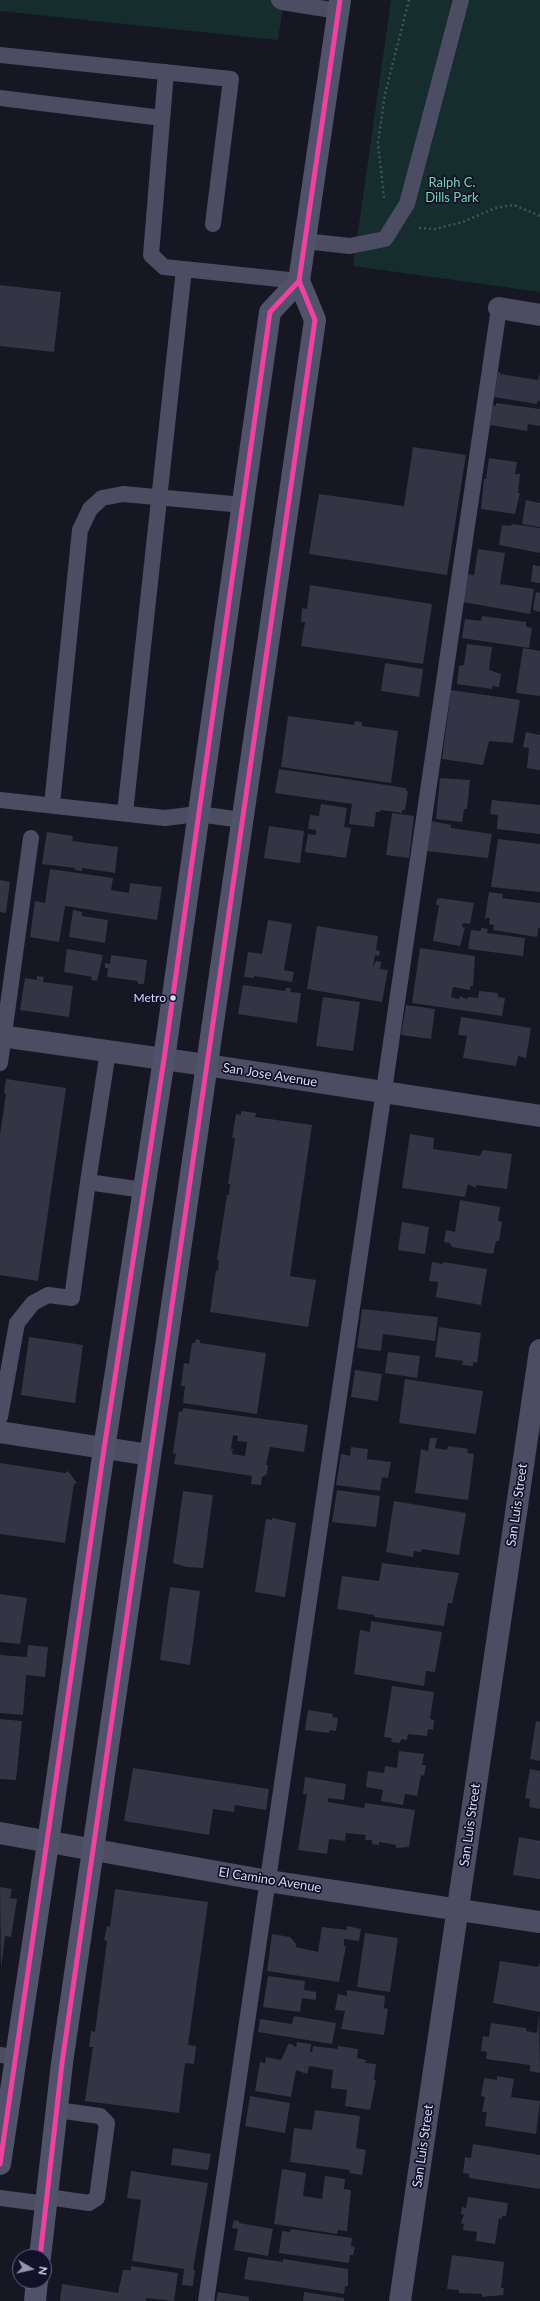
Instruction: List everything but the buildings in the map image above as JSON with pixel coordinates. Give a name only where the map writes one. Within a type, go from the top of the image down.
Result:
[{"type":"main road","points":[[41,2249],[62,2063],[315,320],[299,281],[339,5]]},
{"type":"main road","points":[[0,2164],[7,2056],[48,1843],[104,1448],[164,1059],[270,312],[299,281]]},
{"type":"main road","points":[[35,2301],[36,2289]]},
{"type":"street","points":[[499,308],[540,314]]},
{"type":"street","name":"San Jose Avenue","points":[[2,1036],[206,1065],[540,1116]]},
{"type":"street","name":"San Luis Street","points":[[400,2301],[540,1350]]},
{"type":"street","points":[[0,1432],[150,1455]]},
{"type":"street","name":"El Camino Avenue","points":[[0,1833],[48,1843],[268,1881],[540,1922]]},
{"type":"lane","points":[[279,0],[282,2],[339,5]]},
{"type":"lane","points":[[304,241],[350,246],[385,239],[407,204],[461,0]]},
{"type":"lane","points":[[0,55],[231,79],[213,224]]},
{"type":"lane","points":[[166,72],[151,255],[164,267],[299,281]]},
{"type":"lane","points":[[0,98],[162,118]]},
{"type":"lane","points":[[126,813],[158,497],[184,269]]},
{"type":"lane","points":[[206,2301],[499,308]]},
{"type":"lane","points":[[52,805],[80,530],[90,509],[102,498],[123,494],[243,505]]},
{"type":"lane","points":[[0,800],[165,818],[198,814],[242,820]]},
{"type":"lane","points":[[0,1063],[2,1036],[31,838]]},
{"type":"lane","points":[[0,1417],[17,1323],[33,1303],[48,1295],[72,1298],[108,1051]]},
{"type":"lane","points":[[88,1182],[143,1190]]},
{"type":"lane","points":[[0,2198],[89,2203],[97,2198],[107,2123],[100,2116],[57,2110]]},
{"type":"green space","points":[[0,0],[284,0],[278,40],[0,11]]},
{"type":"green space","name":"Ralph C. Dills Park","points":[[391,0],[540,0],[540,292],[353,266]]},
{"type":"transit line","points":[[41,2249],[62,2063],[315,320],[299,281],[340,0]]},
{"type":"transit line","points":[[0,2164],[104,1449],[164,1059],[270,312],[299,281]]},
{"type":"place","name":"Metro","points":[[173,998]]}]
